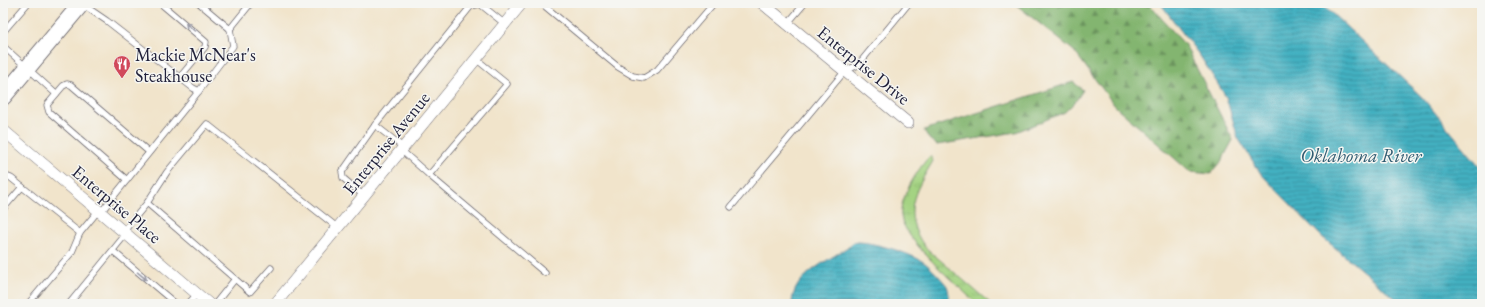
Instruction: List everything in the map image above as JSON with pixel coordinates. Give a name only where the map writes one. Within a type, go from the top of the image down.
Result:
[{"type":"main road","points":[[3,97],[81,3]]},
{"type":"street","name":"Enterprise Avenue","points":[[277,304],[522,3]]},
{"type":"street","name":"Enterprise Drive","points":[[762,3],[908,123]]},
{"type":"street","name":"Enterprise Place","points":[[3,130],[209,304]]},
{"type":"lane","points":[[3,32],[28,3]]},
{"type":"lane","points":[[81,3],[107,20],[199,90]]},
{"type":"lane","points":[[160,3],[206,42],[205,47],[180,77]]},
{"type":"lane","points":[[28,304],[72,252],[80,233],[127,180],[233,46],[230,29],[199,3]]},
{"type":"lane","points":[[230,29],[251,3]]},
{"type":"lane","points":[[541,3],[618,67],[633,76],[644,78],[657,70],[714,3]]},
{"type":"lane","points":[[788,24],[805,3]]},
{"type":"lane","points":[[731,207],[845,71],[858,64],[908,3]]},
{"type":"lane","points":[[364,196],[343,178],[342,172],[376,125],[471,6],[480,4],[505,24]]},
{"type":"lane","points":[[3,46],[56,94]]},
{"type":"lane","points":[[429,175],[507,84],[476,59]]},
{"type":"lane","points":[[127,180],[49,112],[47,105],[63,86],[67,84],[72,85],[149,152]]},
{"type":"lane","points":[[69,304],[113,251],[167,172],[207,124],[338,228]]},
{"type":"lane","points":[[376,125],[429,175],[545,273]]},
{"type":"lane","points":[[3,175],[10,178],[22,187],[80,233]]},
{"type":"lane","points":[[3,209],[22,187]]},
{"type":"lane","points":[[147,203],[250,292],[271,268]]},
{"type":"lane","points":[[113,251],[176,304]]},
{"type":"lane","points":[[215,304],[235,279]]},
{"type":"lane","points":[[188,304],[197,294]]},
{"type":"green space","points":[[1014,3],[1148,3],[1185,45],[1233,140],[1221,162],[1211,174],[1190,172],[1115,106],[1074,51]]},
{"type":"green space","points":[[1073,82],[1083,90],[1075,102],[1065,112],[1016,132],[937,145],[929,139],[924,130]]},
{"type":"green space","points":[[930,156],[933,161],[920,183],[913,203],[913,224],[925,247],[991,304],[977,304],[921,250],[911,238],[904,226],[901,216],[903,201],[910,184]]},
{"type":"water","name":"Oklahoma River","points":[[1160,3],[1321,3],[1422,97],[1482,169],[1482,304],[1402,304],[1321,236],[1261,174],[1238,138],[1226,97],[1200,56]]},
{"type":"water","points":[[854,242],[870,243],[891,248],[919,259],[925,263],[947,286],[950,304],[792,304],[794,293],[806,276],[815,268]]},
{"type":"place","name":"Mackie McNear's Steakhouse","points":[[122,79]]}]
